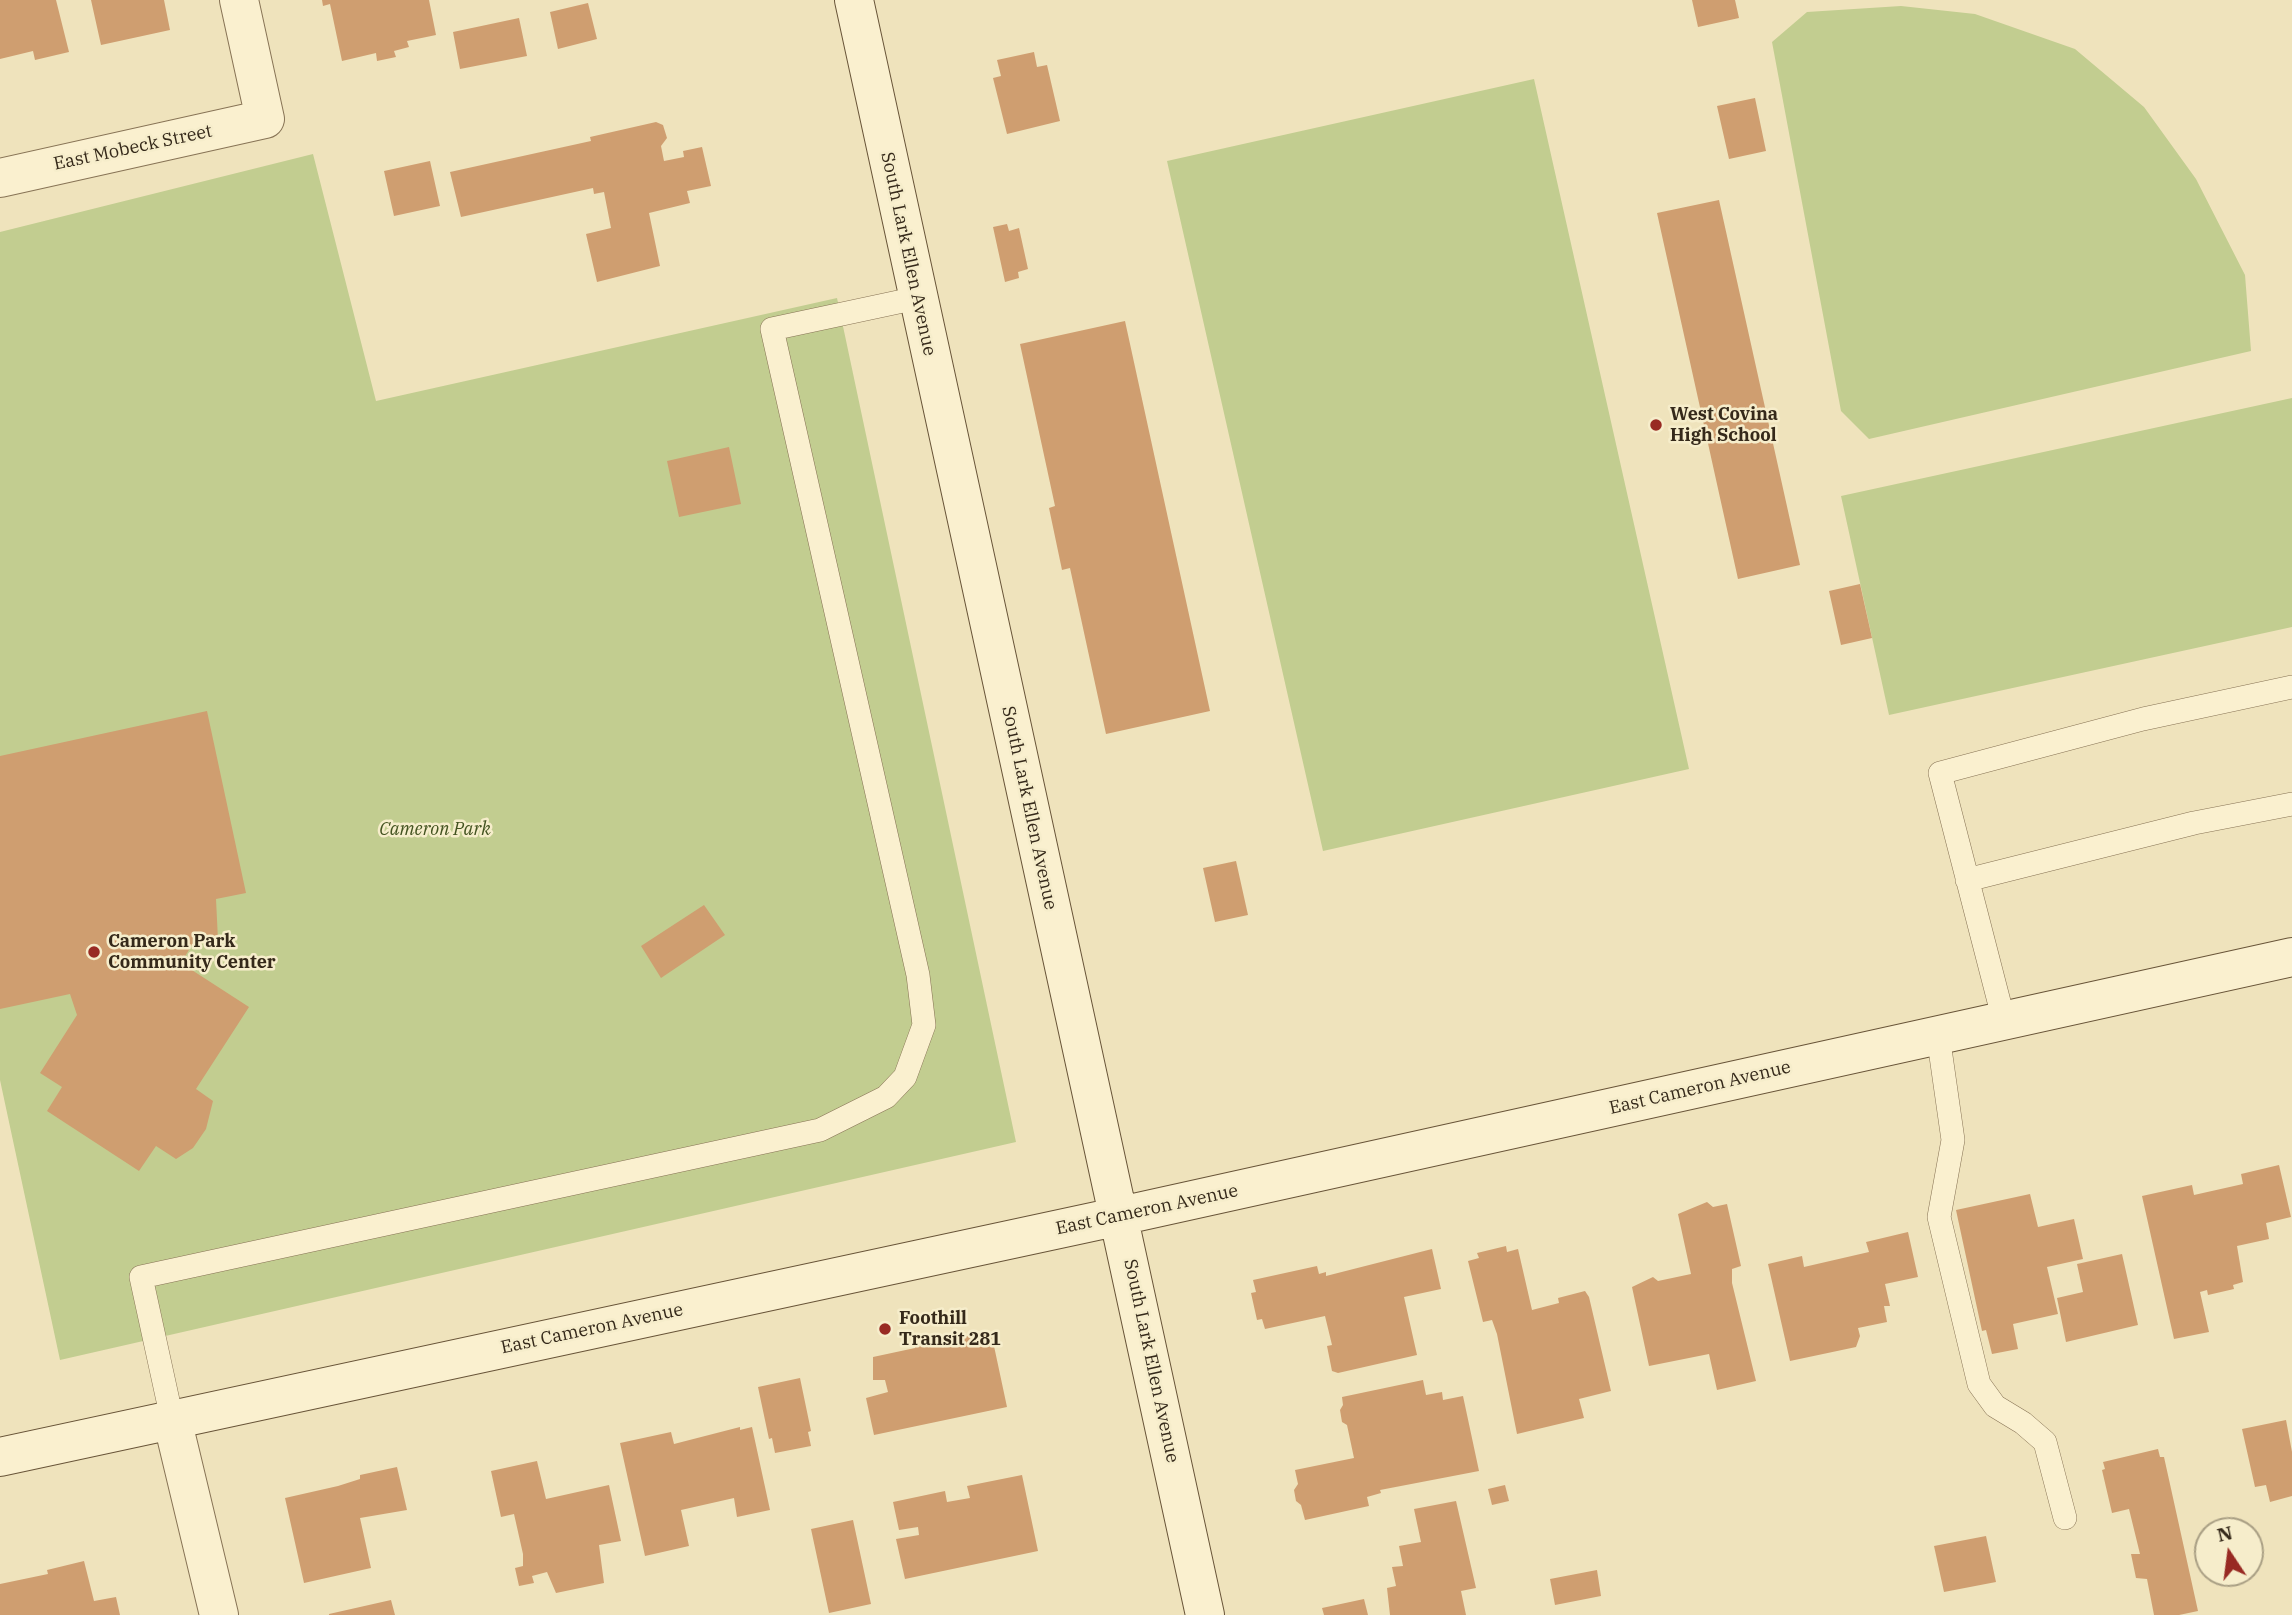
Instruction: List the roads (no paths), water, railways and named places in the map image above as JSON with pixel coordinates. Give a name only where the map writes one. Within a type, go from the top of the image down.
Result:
[{"type":"main road","name":"East Mobeck Street","points":[[0,177],[265,119],[239,0]]},
{"type":"main road","name":"South Lark Ellen Avenue","points":[[854,0],[916,298],[1120,1216],[1205,1615]]},
{"type":"main road","name":"East Cameron Avenue","points":[[0,1457],[1120,1216],[2292,957]]},
{"type":"main road","points":[[173,1419],[219,1615]]},
{"type":"lane","points":[[173,1419],[141,1277],[820,1130],[886,1097],[905,1077],[924,1026],[918,975],[772,329],[916,298]]},
{"type":"lane","points":[[2004,1021],[1940,773],[2143,719],[2292,687]]},
{"type":"lane","points":[[1968,880],[2194,823],[2292,804]]},
{"type":"lane","points":[[1938,1035],[1953,1140],[1938,1217],[1979,1384],[1995,1406],[2023,1423],[2045,1441],[2065,1518]]},
{"type":"place","name":"West Covina High School","points":[[1656,425]]},
{"type":"place","name":"Cameron Park Community Center","points":[[94,952]]},
{"type":"place","name":"Foothill Transit 281","points":[[885,1329]]},
{"type":"park label","name":"Cameron Park","points":[[435,830]]}]
